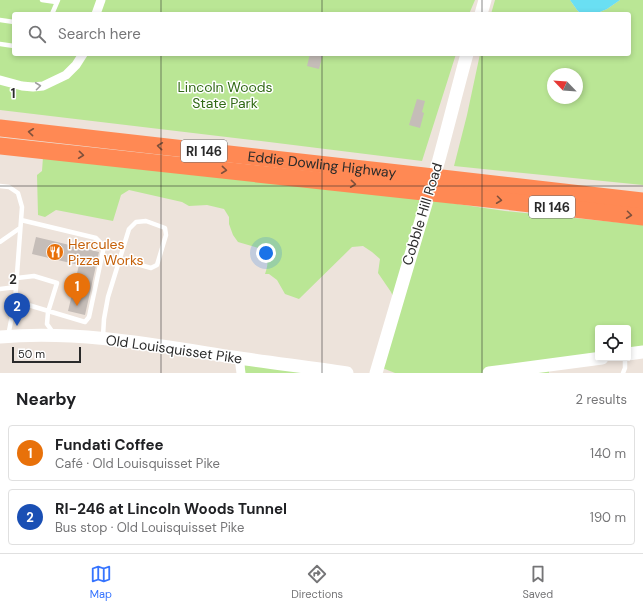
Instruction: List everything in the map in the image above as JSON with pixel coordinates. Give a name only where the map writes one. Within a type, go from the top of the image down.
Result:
[{"type":"highway","name":"Eddie Dowling Highway","points":[[0,128],[408,174],[462,188],[643,217]]},
{"type":"highway","name":"Eddie Dowling Highway","points":[[0,146],[401,190],[462,188],[643,201]]},
{"type":"main road","points":[[482,12],[485,0]]},
{"type":"main road","name":"Cobble Hill Road","points":[[376,373],[438,163],[466,56]]},
{"type":"main road","name":"Old Louisquisset Pike","points":[[4,336],[55,335],[103,338],[347,373]]},
{"type":"main road","points":[[631,354],[643,352]]},
{"type":"main road","points":[[489,373],[595,359]]},
{"type":"street","points":[[97,12],[101,0]]},
{"type":"street","points":[[0,80],[22,86],[43,86],[66,75],[76,65],[82,56]]},
{"type":"street","points":[[239,358],[241,373]]},
{"type":"lane","points":[[42,0],[57,1],[53,12]]},
{"type":"lane","points":[[0,20],[12,22]]},
{"type":"lane","points":[[0,44],[12,46]]},
{"type":"lane","points":[[0,186],[9,187],[18,193],[22,207],[15,301],[4,336]]},
{"type":"lane","points":[[15,301],[85,322],[89,317],[103,251],[102,244],[96,238],[21,220]]},
{"type":"lane","points":[[103,338],[104,319],[108,297],[119,259],[129,229],[136,222],[146,221],[165,228],[166,235],[157,265],[151,268],[119,259]]},
{"type":"lane","points":[[0,242],[20,228]]},
{"type":"lane","points":[[17,278],[34,276],[57,283],[48,312],[47,324],[55,335]]},
{"type":"lane","points":[[0,289],[16,287]]},
{"type":"lane","points":[[623,373],[625,361]]},
{"type":"green space","name":"Lincoln Woods State Park","points":[[0,0],[475,0],[470,12],[12,12],[12,56],[455,56],[422,161],[0,110]]},
{"type":"green space","points":[[495,0],[570,0],[579,12],[492,12]]},
{"type":"green space","points":[[620,0],[643,0],[643,185],[454,166],[480,56],[631,56],[631,12],[600,12]]},
{"type":"green space","points":[[43,157],[430,200],[505,211],[643,225],[643,352],[631,354],[631,325],[595,325],[595,358],[549,366],[549,373],[395,373],[380,367],[395,301],[391,292],[378,273],[380,259],[363,246],[352,247],[299,299],[285,294],[277,280],[269,274],[265,274],[267,261],[266,255],[262,249],[238,242],[233,235],[229,224],[229,217],[224,209],[207,205],[189,206],[182,202],[129,190],[121,195],[113,221],[56,210],[45,217],[38,215],[37,175],[42,171]]},
{"type":"green space","points":[[245,362],[318,373],[244,373]]},
{"type":"water","points":[[570,0],[620,0],[600,12],[579,12]]},
{"type":"building","points":[[310,56],[322,56],[319,69],[307,66]]},
{"type":"building","points":[[417,99],[425,101],[422,112],[424,113],[420,128],[409,125]]},
{"type":"building","points":[[36,237],[99,252],[85,315],[68,311],[79,265],[32,254]]},
{"type":"place","name":"Hercules Pizza Works","points":[[55,252]]},
{"type":"place","name":"Fundati Coffee","points":[[77,306]]},
{"type":"place","name":"RI-246 at Lincoln Woods Tunnel","points":[[17,326]]}]
